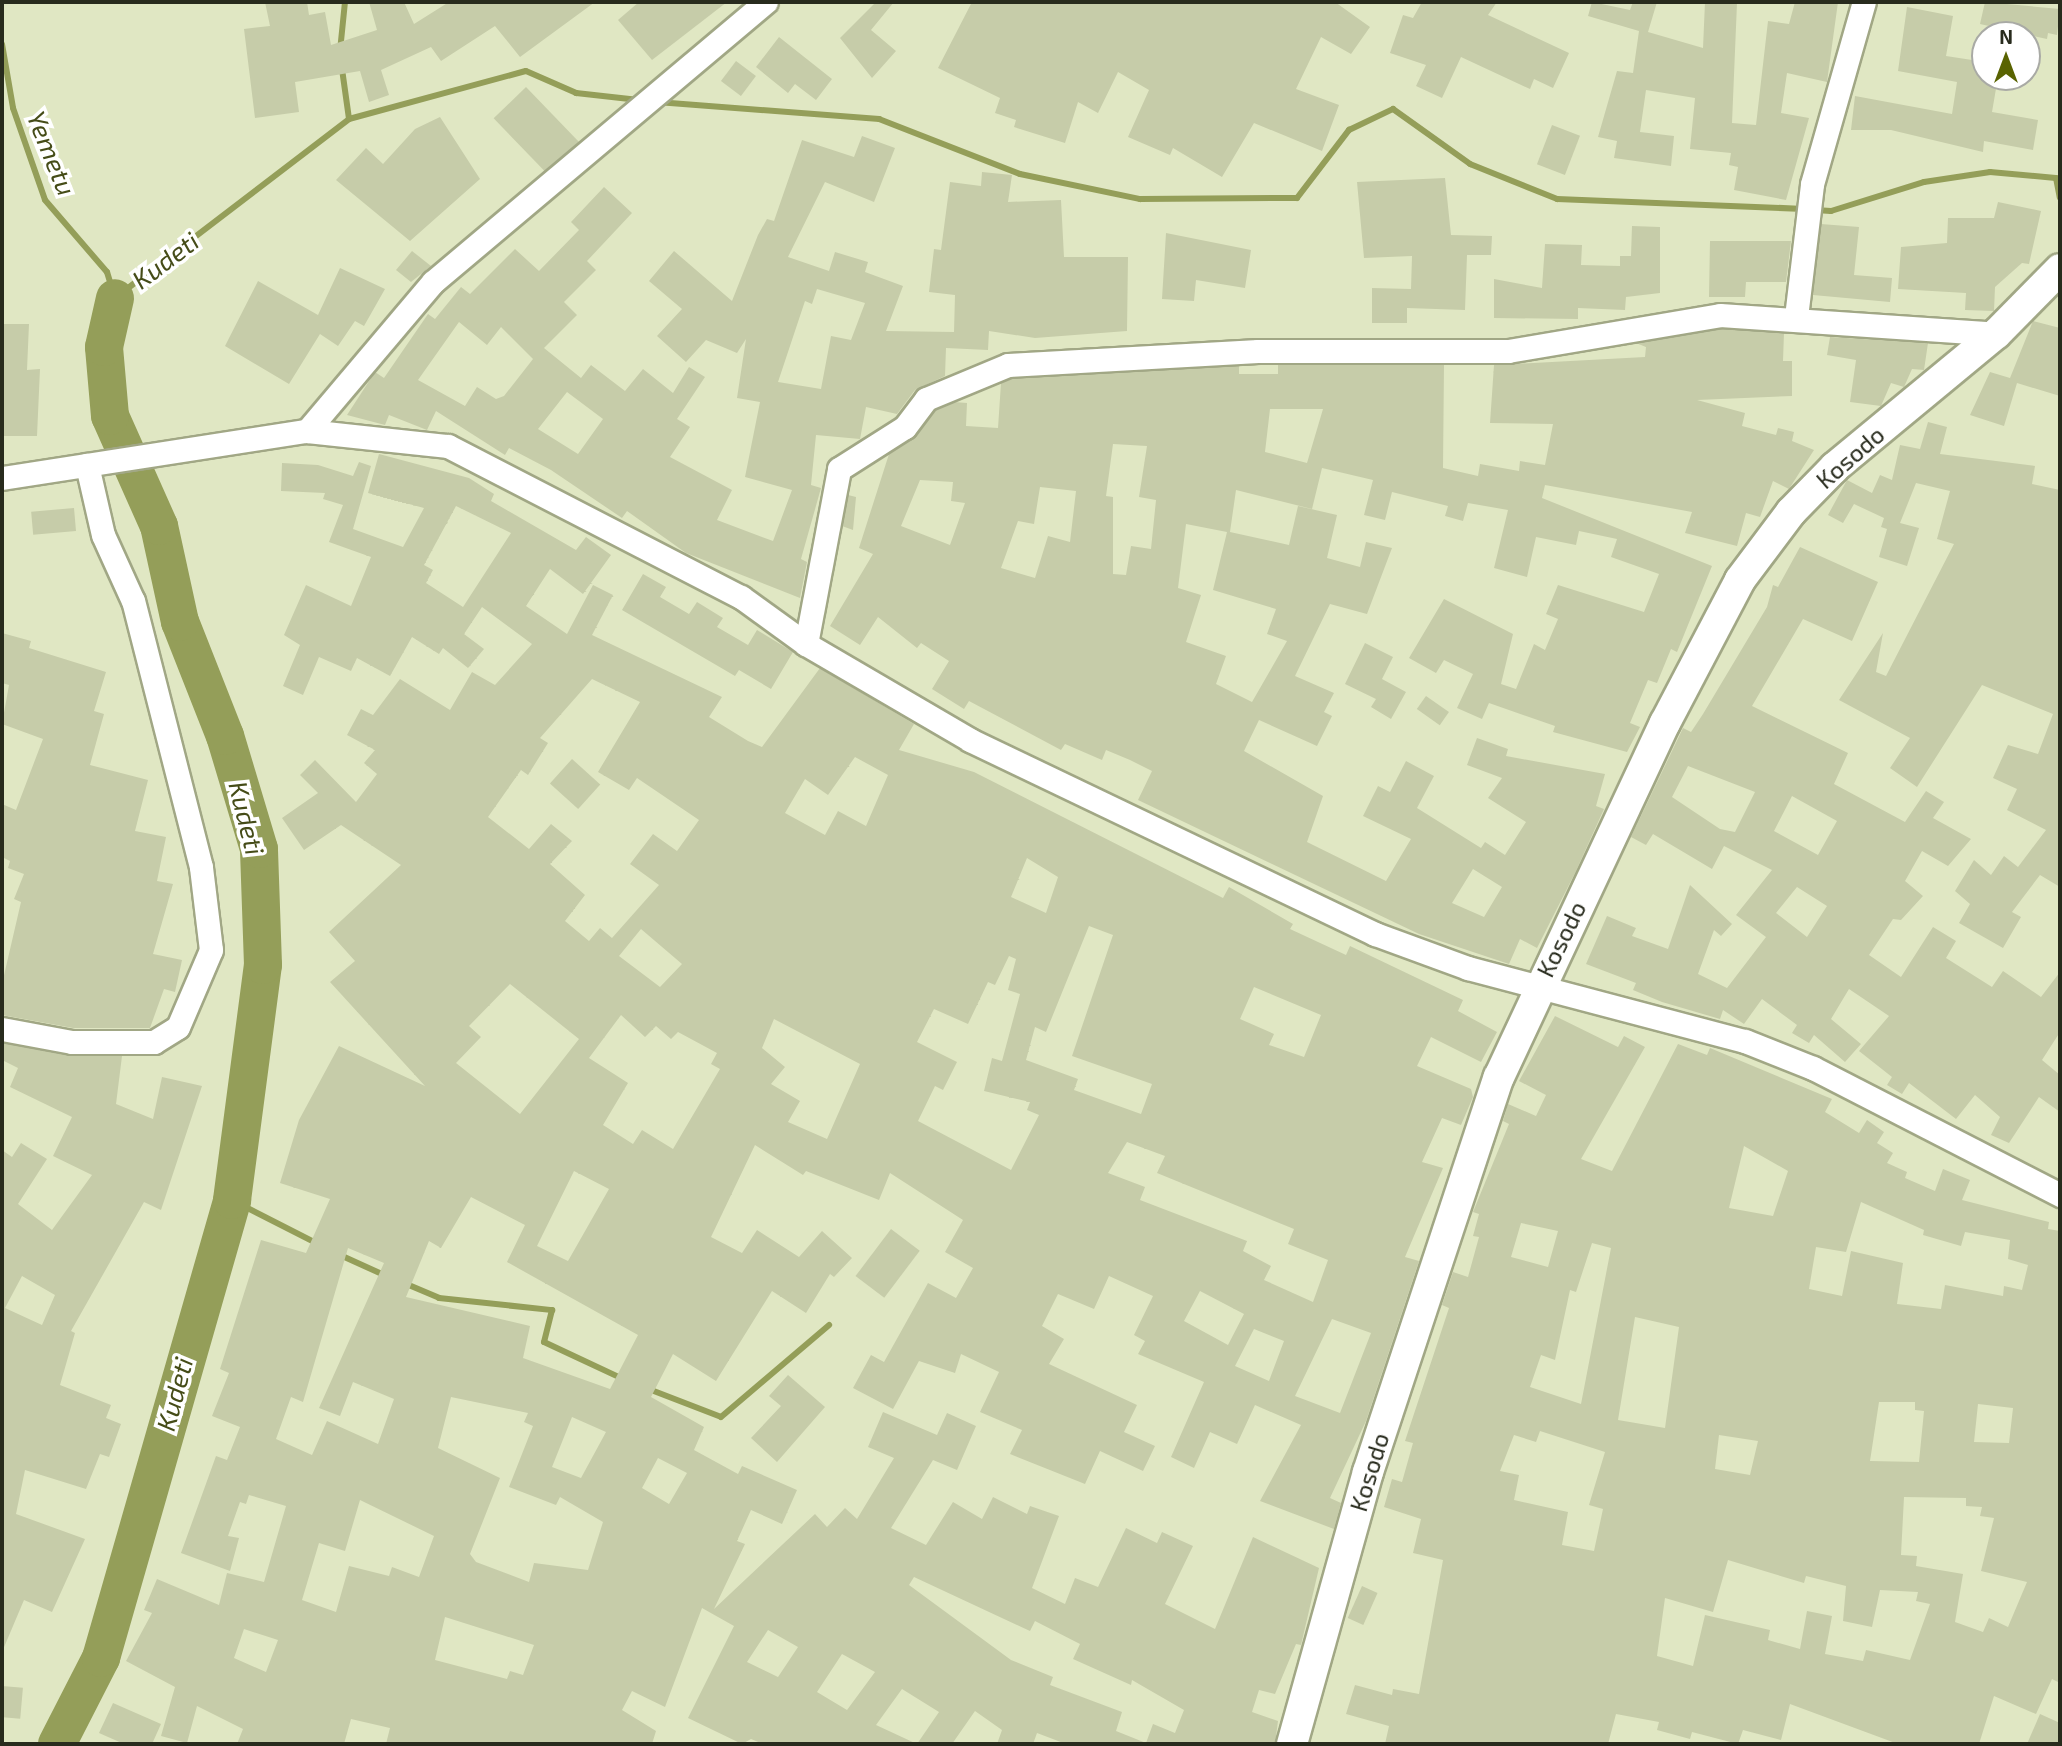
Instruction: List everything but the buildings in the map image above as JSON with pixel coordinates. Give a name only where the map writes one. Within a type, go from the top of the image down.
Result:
[{"type":"main road","name":"Kosodo","points":[[1292,1744],[1368,1472],[1499,1077],[1538,987],[1740,580],[1835,467],[1996,334],[2060,269]]},
{"type":"street","points":[[307,432],[433,282],[766,2]]},
{"type":"street","points":[[1797,317],[1805,221],[1812,184],[1864,2]]},
{"type":"street","points":[[806,645],[839,469],[905,427],[926,399],[953,382],[1008,365],[1258,351],[1508,351],[1691,317],[1797,317],[1996,334]]},
{"type":"street","points":[[2,478],[307,432],[448,446],[741,597],[806,645],[970,740],[1375,934],[1538,987],[1745,1041],[1813,1068],[2060,1195]]},
{"type":"street","points":[[2,1029],[72,1042],[154,1042],[178,1027],[211,950],[201,867],[140,627],[94,508],[87,465]]},
{"type":"waterway","name":"Kudeti","points":[[340,51],[345,2]]},
{"type":"waterway","name":"Kudeti","points":[[2,44],[13,108],[45,200],[107,272],[115,298],[349,119],[526,71],[576,93],[639,100]]},
{"type":"waterway","name":"Kudeti","points":[[342,69],[349,119]]},
{"type":"waterway","points":[[657,102],[879,119],[1020,174],[1140,199],[1297,198],[1349,130],[1393,109],[1470,164],[1557,199],[1804,209]]},
{"type":"waterway","points":[[1815,210],[1831,211],[1924,182],[1990,172],[2056,178],[2060,198]]},
{"type":"waterway","name":"Kudeti","points":[[57,1744],[101,1658],[232,1200],[263,965],[259,849],[225,736],[180,622],[159,526],[110,416],[104,347],[115,298]]},
{"type":"waterway","points":[[232,1200],[318,1244]]},
{"type":"waterway","points":[[340,1255],[384,1275]]},
{"type":"waterway","points":[[404,1283],[439,1298],[552,1310],[544,1342],[623,1379]]},
{"type":"waterway","points":[[646,1388],[721,1417],[829,1325]]},
{"type":"water label","name":"Yemetu","points":[[52,153]]}]
